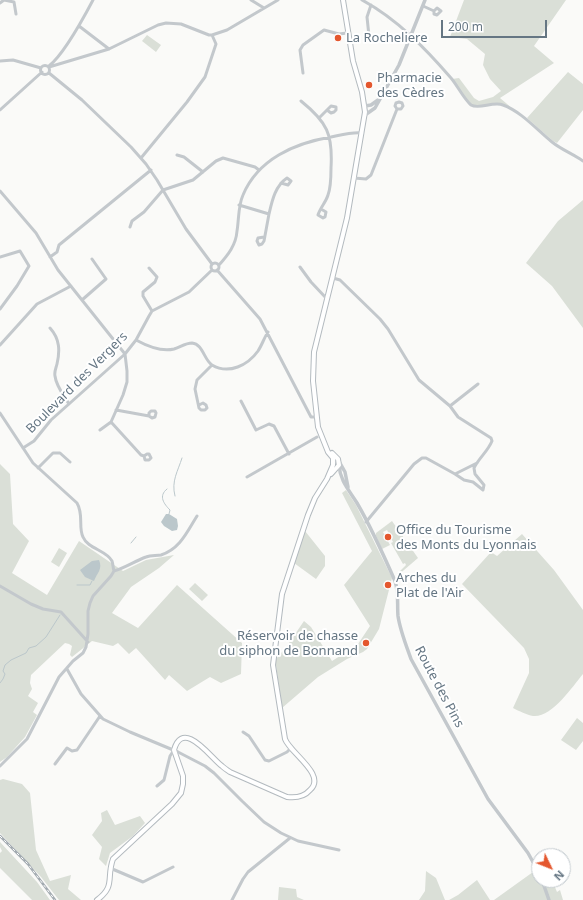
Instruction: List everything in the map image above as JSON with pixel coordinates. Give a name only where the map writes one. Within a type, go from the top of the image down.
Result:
[{"type":"main road","points":[[97,900],[108,890],[110,868],[113,859],[172,804],[181,793],[183,776],[174,750],[178,742],[182,739],[192,739],[197,742],[230,772],[287,797],[293,798],[303,796],[314,787],[315,778],[312,770],[290,749],[285,739],[273,665],[282,594],[308,515],[315,498],[327,479],[333,465],[333,458],[319,436],[313,381],[314,352],[347,218],[365,114],[362,92],[347,33],[343,0]]},
{"type":"main road","points":[[326,447],[338,459],[339,465],[338,470],[327,479]]},
{"type":"street","points":[[0,3],[4,0],[14,2],[16,14]]},
{"type":"street","points":[[49,73],[49,67],[57,59],[79,26],[93,0]]},
{"type":"street","points":[[251,0],[264,8]]},
{"type":"street","points":[[0,61],[13,60],[41,68],[44,65],[49,67],[109,49],[158,25],[166,23],[182,24],[204,34],[212,35],[227,30],[278,0]]},
{"type":"street","points":[[362,0],[392,18],[411,36],[452,79],[470,104],[475,107],[497,103],[504,106],[515,112],[560,148],[583,161]]},
{"type":"street","points":[[365,114],[375,108],[399,65],[425,0]]},
{"type":"street","points":[[369,36],[367,17],[371,5]]},
{"type":"street","points":[[423,6],[434,10]]},
{"type":"street","points":[[79,26],[109,49]]},
{"type":"street","points":[[304,73],[300,50],[303,45],[324,30],[339,34],[347,33]]},
{"type":"street","points":[[141,158],[187,102],[205,77],[216,44],[212,35]]},
{"type":"street","points":[[41,68],[42,72]]},
{"type":"street","points":[[42,72],[45,74],[49,73],[82,100],[141,158],[151,170],[186,229],[212,264],[212,270]]},
{"type":"street","points":[[0,110],[42,72]]},
{"type":"street","points":[[365,106],[371,105],[379,99]]},
{"type":"street","points":[[301,101],[320,117],[330,137],[332,150],[331,179],[328,196],[321,209]]},
{"type":"street","points":[[354,178],[366,179],[371,175],[396,109]]},
{"type":"street","points":[[320,117],[328,110]]},
{"type":"street","points":[[217,270],[218,265],[229,253],[236,240],[240,204],[248,186],[259,170],[272,159],[286,151],[313,141],[356,132],[362,133]]},
{"type":"street","points":[[177,155],[184,157],[203,172]]},
{"type":"street","points":[[130,227],[132,221],[144,212],[163,190],[193,180],[216,161],[223,158],[255,167],[259,170]]},
{"type":"street","points":[[50,257],[57,252],[59,245],[80,226],[151,170]]},
{"type":"street","points":[[264,237],[277,188],[281,183]]},
{"type":"street","points":[[0,190],[36,233],[58,270],[125,354],[127,382],[123,395],[110,422],[100,430]]},
{"type":"street","points":[[240,204],[269,214]]},
{"type":"street","points":[[0,257],[20,251],[29,266],[14,291],[0,309]]},
{"type":"street","points":[[82,300],[106,279],[92,259]]},
{"type":"street","points":[[212,264],[216,263],[218,265]]},
{"type":"street","points":[[300,267],[327,300]]},
{"type":"street","points":[[149,268],[156,276],[155,282],[143,292],[143,296],[152,311],[189,292],[212,270],[217,270],[260,319],[268,332],[310,417],[317,417]]},
{"type":"street","points":[[333,278],[340,280],[380,319],[395,339],[409,366],[419,380],[450,406],[458,417],[491,438],[492,441],[474,468],[475,474],[484,485],[483,490],[473,482],[464,480],[426,458],[422,458],[414,464],[366,522]]},
{"type":"street","points":[[0,345],[37,304],[71,286]]},
{"type":"street","name":"Boulevard des Vergers","points":[[23,448],[34,441],[51,420],[125,354],[136,340],[152,311]]},
{"type":"street","points":[[50,328],[54,333],[59,347],[59,355],[54,371],[55,377],[69,404]]},
{"type":"street","points":[[136,340],[163,350],[172,349],[191,343],[196,344],[200,347],[212,364],[227,369],[236,368],[253,357],[259,350],[268,332]]},
{"type":"street","points":[[199,405],[195,389],[197,380],[212,364]]},
{"type":"street","points":[[450,406],[478,384]]},
{"type":"street","points":[[241,401],[256,430],[269,424],[274,426],[289,454]]},
{"type":"street","points":[[116,410],[149,416]]},
{"type":"street","points":[[0,413],[33,463],[77,503],[80,510],[83,538],[88,544],[112,561],[114,571],[93,596],[90,603],[88,611],[88,642],[82,653],[73,661],[59,678],[27,739],[0,766]]},
{"type":"street","points":[[110,422],[141,455],[144,456]]},
{"type":"street","points":[[247,477],[319,436]]},
{"type":"street","points":[[38,468],[53,453],[60,453],[70,462]]},
{"type":"street","name":"Route des Pins","points":[[333,458],[345,472]]},
{"type":"street","name":"Route des Pins","points":[[338,459],[345,472],[349,492]]},
{"type":"street","points":[[455,474],[477,463]]},
{"type":"street","points":[[333,465],[339,465]]},
{"type":"street","name":"Route des Pins","points":[[338,470],[395,581],[397,588],[398,616],[411,659],[488,799],[531,858]]},
{"type":"street","points":[[114,571],[123,569],[147,557],[160,555],[171,551],[181,543],[197,516]]},
{"type":"street","points":[[0,586],[31,604],[43,609],[61,612],[88,642]]},
{"type":"street","points":[[67,669],[81,694],[100,716],[130,732],[174,750],[205,766],[264,822],[290,838],[339,850]]},
{"type":"street","points":[[54,764],[67,748],[72,751],[77,750],[100,716]]},
{"type":"street","points":[[243,732],[249,736],[265,760],[269,762],[290,749]]},
{"type":"street","points":[[157,786],[164,780],[170,756],[174,750]]},
{"type":"street","points":[[232,900],[243,878],[248,872],[290,838]]},
{"type":"street","points":[[110,868],[143,882],[173,867]]},
{"type":"street","points":[[545,888],[549,900]]},
{"type":"shaded area","points":[[464,0],[566,0],[534,46],[554,63],[500,98],[513,109],[497,103],[475,107],[470,104],[452,79],[459,78],[474,98],[479,101],[493,97],[501,91],[490,79],[483,65],[485,54],[467,39],[450,37]]},
{"type":"shaded area","points":[[147,35],[161,45],[156,52],[142,41]]},
{"type":"shaded area","points":[[568,72],[583,84],[583,110],[557,143],[527,118]]},
{"type":"shaded area","points":[[583,200],[583,328],[552,286],[526,263],[558,221]]},
{"type":"shaded area","points":[[0,464],[10,474],[13,524],[29,541],[12,573],[47,595],[79,541],[123,571],[146,560],[174,555],[159,568],[131,587],[112,613],[138,628],[177,585],[242,643],[241,674],[221,683],[210,677],[187,691],[169,675],[165,680],[136,648],[129,654],[118,643],[113,646],[92,641],[72,657],[70,655],[72,646],[65,643],[31,675],[30,683],[32,689],[28,696],[38,703],[33,712],[37,715],[25,737],[7,757],[0,762]]},
{"type":"shaded area","points":[[346,490],[356,505],[392,578],[379,629],[367,649],[347,659],[318,677],[282,708],[276,659],[304,621],[311,627],[332,661],[356,647],[370,626],[344,585],[372,551],[342,493]]},
{"type":"shaded area","points":[[166,514],[169,514],[177,519],[177,530],[172,531],[161,522]]},
{"type":"shaded area","points":[[392,521],[418,558],[397,576],[397,574],[406,565],[405,563],[403,564],[391,543],[393,542],[387,530],[383,532],[390,545],[382,549],[376,536],[376,533]]},
{"type":"shaded area","points":[[305,531],[325,556],[325,566],[316,579],[294,563]]},
{"type":"shaded area","points":[[522,534],[554,570],[583,610],[583,674],[561,701],[554,707],[540,715],[533,716],[513,708],[529,673],[529,659],[524,648],[462,584],[491,552],[497,556]]},
{"type":"shaded area","points":[[59,548],[67,553],[59,567],[51,562]]},
{"type":"shaded area","points":[[99,560],[100,568],[94,581],[85,577],[80,570],[92,561]]},
{"type":"shaded area","points":[[195,583],[208,595],[202,601],[189,589]]},
{"type":"shaded area","points":[[577,718],[583,723],[583,741],[576,750],[561,740]]},
{"type":"shaded area","points":[[3,779],[22,784],[30,793],[36,850],[50,881],[71,875],[68,889],[81,900],[59,900],[41,877],[0,833],[0,780]]},
{"type":"shaded area","points":[[107,810],[115,825],[140,816],[145,823],[133,836],[110,853],[106,866],[99,859],[102,847],[92,835],[102,821],[101,813]]},
{"type":"shaded area","points":[[0,842],[37,882],[50,900],[32,900],[0,868],[0,853],[2,851]]},
{"type":"shaded area","points":[[426,871],[436,878],[445,900],[419,900],[425,891]]},
{"type":"shaded area","points":[[531,873],[531,888],[555,888],[557,892],[560,890],[563,900],[494,900]]},
{"type":"shaded area","points":[[477,880],[490,900],[449,900],[458,895]]},
{"type":"shaded area","points":[[279,887],[296,889],[297,897],[304,900],[278,900]]},
{"type":"waterway","points":[[175,496],[174,481],[182,458]]},
{"type":"waterway","points":[[167,489],[162,497],[164,503],[170,510],[169,514]]},
{"type":"waterway","points":[[131,543],[136,537]]},
{"type":"waterway","points":[[77,585],[90,585],[92,581]]},
{"type":"waterway","points":[[0,683],[5,674],[3,671],[5,665],[11,660],[26,653],[29,648],[36,646],[46,637],[60,615]]},
{"type":"railway","points":[[0,836],[28,864],[55,900]]},
{"type":"place","name":"La Rocheliere","points":[[338,38]]},
{"type":"place","name":"Pharmacie des Cèdres","points":[[369,85]]},
{"type":"place","name":"Office du Tourisme des Monts du Lyonnais","points":[[388,537]]},
{"type":"place","name":"Arches du Plat de l'Air","points":[[388,585]]},
{"type":"place","name":"Réservoir de chasse du siphon de Bonnand","points":[[366,643]]}]
